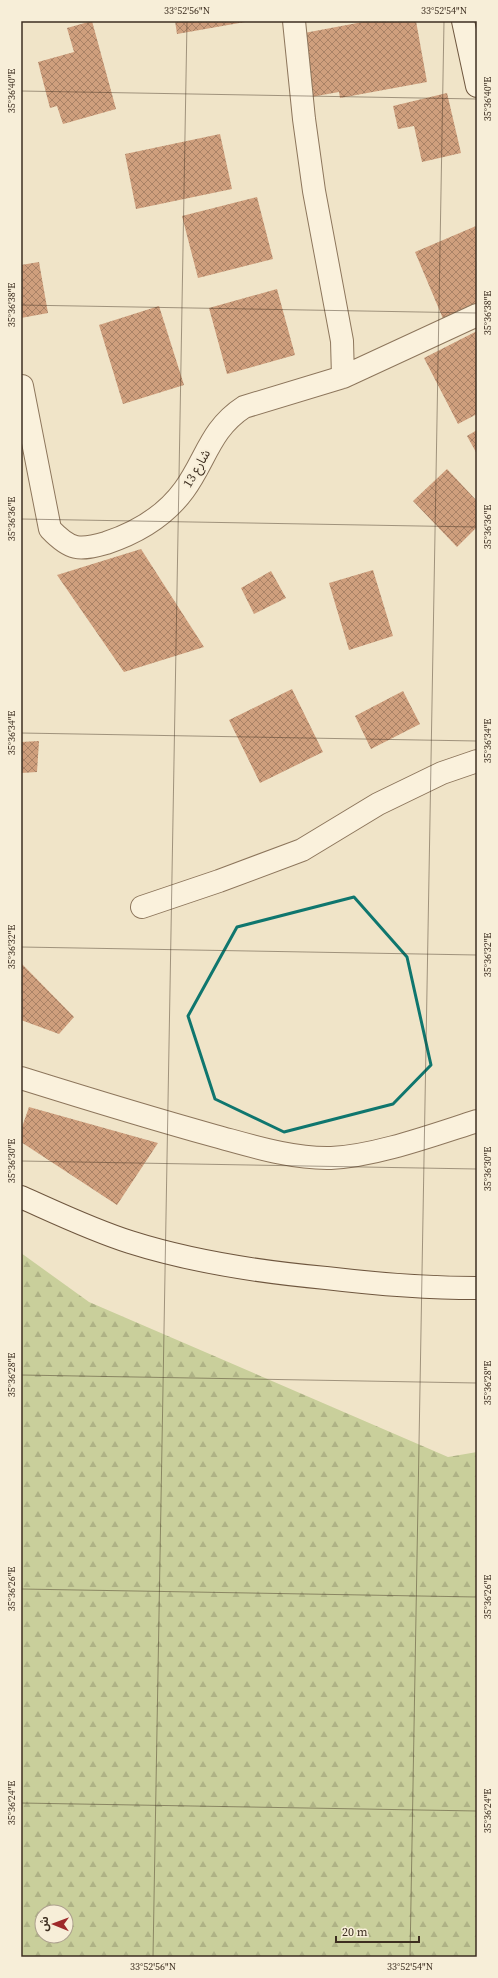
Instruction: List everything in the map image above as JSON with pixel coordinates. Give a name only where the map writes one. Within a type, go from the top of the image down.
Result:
[{"type":"street","points":[[294,21],[304,119],[314,191],[342,341],[343,377]]},
{"type":"street","points":[[463,21],[477,86]]},
{"type":"street","name":"شارع 13","points":[[22,386],[50,529],[64,544],[87,549],[129,535],[167,508],[184,490],[217,432],[232,415],[244,407],[343,377],[477,315]]},
{"type":"street","points":[[142,907],[219,881],[302,850],[378,804],[442,773],[477,761]]},
{"type":"street","points":[[21,1078],[196,1131],[301,1156],[331,1158],[355,1154],[422,1139],[477,1121]]},
{"type":"street","points":[[21,1197],[99,1231],[131,1242],[185,1256],[269,1272],[375,1284],[444,1288],[477,1288]]},
{"type":"highlighted area","points":[[354,897],[407,957],[431,1065],[393,1104],[284,1132],[215,1099],[188,1016],[237,927]]},
{"type":"green space","points":[[21,1253],[89,1302],[448,1457],[477,1452],[477,1957],[21,1957]]},
{"type":"building","points":[[92,21],[116,109],[63,124],[57,106],[50,108],[38,62],[74,52],[67,28]]},
{"type":"building","points":[[175,21],[245,21],[245,22],[177,34]]},
{"type":"building","points":[[368,21],[416,21],[427,82],[340,98],[339,92],[311,97],[299,34]]},
{"type":"building","points":[[447,93],[461,153],[422,162],[414,126],[398,129],[393,106]]},
{"type":"building","points":[[220,134],[232,189],[136,209],[125,154]]},
{"type":"building","points":[[257,197],[273,259],[198,278],[182,216]]},
{"type":"building","points":[[476,226],[477,308],[444,321],[415,252]]},
{"type":"building","points":[[39,262],[48,313],[21,318],[21,265]]},
{"type":"building","points":[[277,289],[295,355],[227,374],[209,308]]},
{"type":"building","points":[[159,306],[184,385],[123,404],[99,325]]},
{"type":"building","points":[[477,331],[477,414],[458,424],[424,358]]},
{"type":"building","points":[[477,430],[477,454],[467,436]]},
{"type":"building","points":[[447,469],[477,501],[477,527],[457,547],[413,501]]},
{"type":"building","points":[[141,549],[204,647],[124,672],[57,575]]},
{"type":"building","points":[[373,570],[393,636],[349,650],[329,583]]},
{"type":"building","points":[[271,571],[286,598],[254,614],[241,588]]},
{"type":"building","points":[[292,689],[323,752],[260,783],[229,720]]},
{"type":"building","points":[[403,691],[420,724],[371,749],[355,716]]},
{"type":"building","points":[[39,741],[37,772],[21,773],[21,742]]},
{"type":"building","points":[[21,963],[74,1017],[59,1034],[21,1020]]},
{"type":"building","points":[[29,1107],[158,1143],[117,1205],[21,1142],[21,1130]]}]
